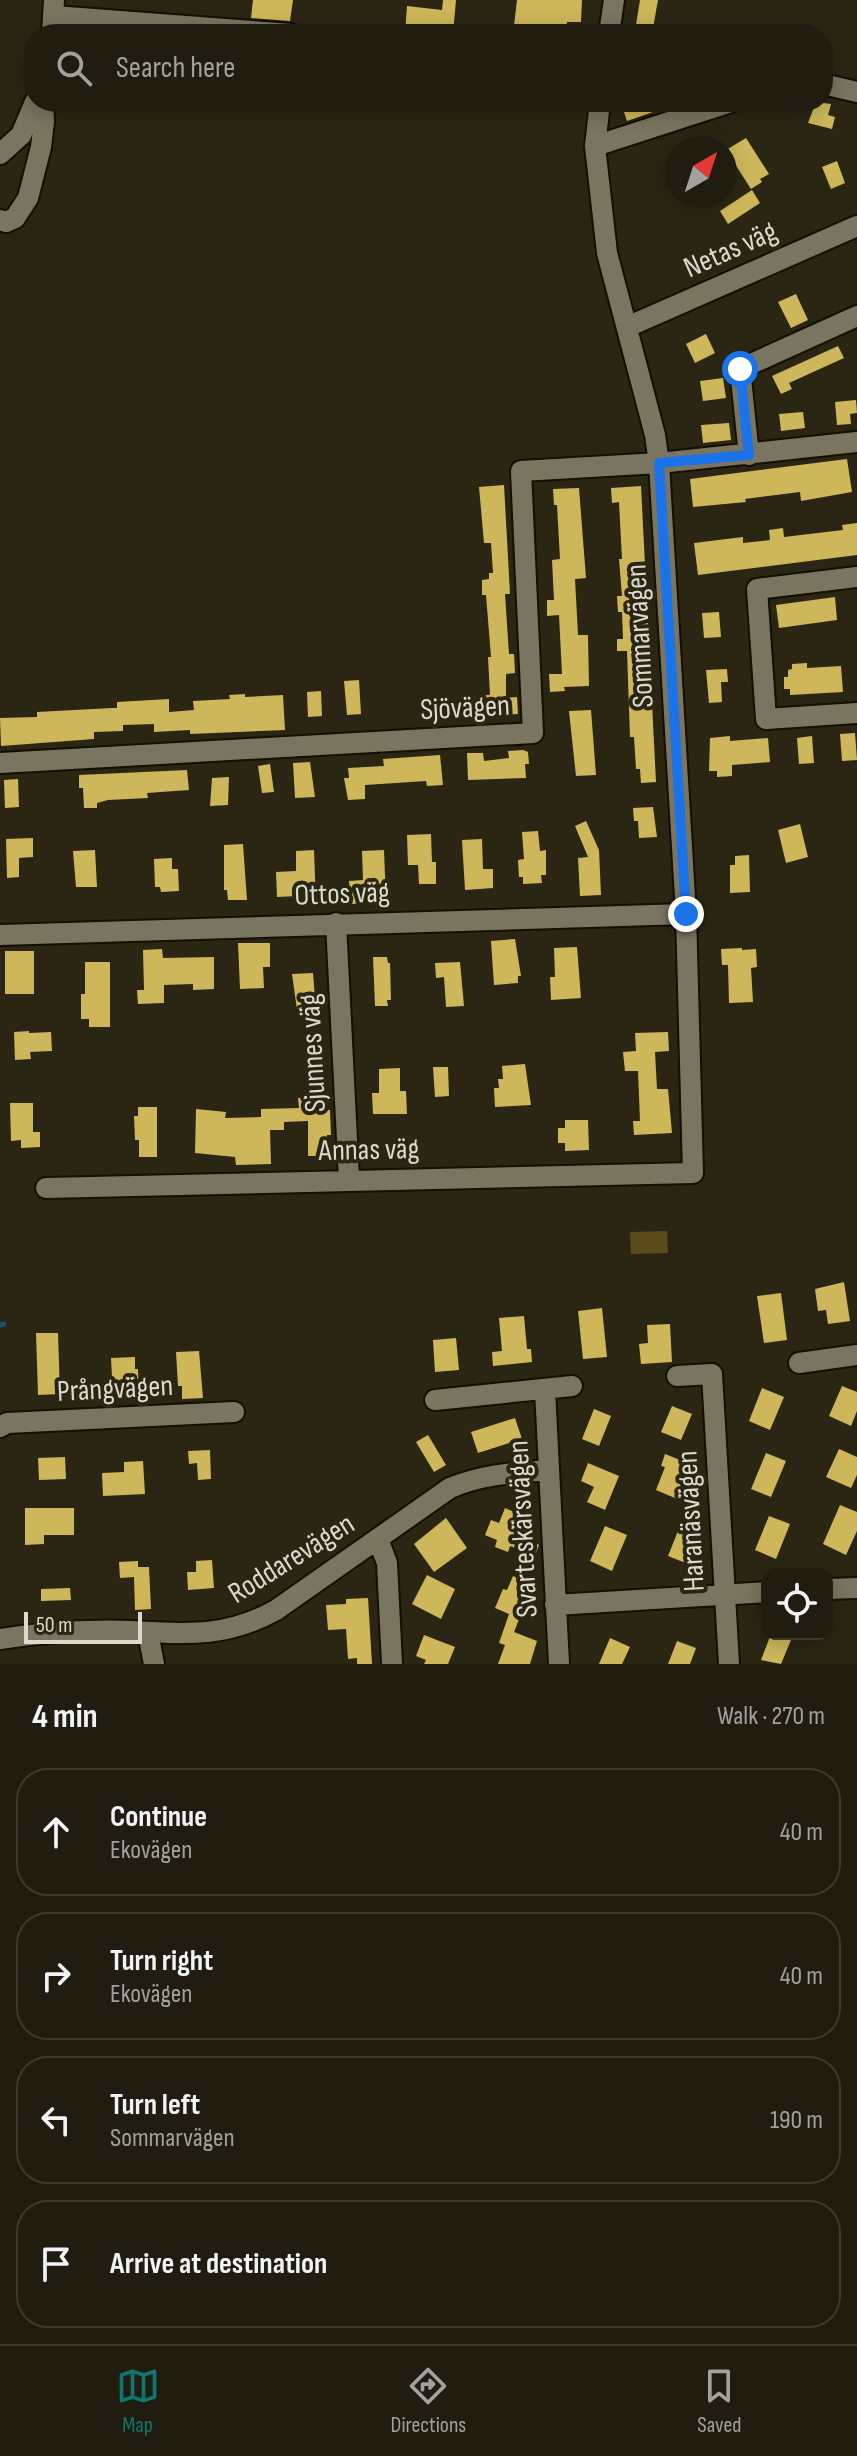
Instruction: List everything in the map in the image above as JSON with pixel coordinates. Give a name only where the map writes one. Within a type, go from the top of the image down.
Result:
[{"type":"street","points":[[610,24],[614,0]]},
{"type":"street","points":[[53,17],[151,24]]},
{"type":"street","points":[[833,86],[857,92]]},
{"type":"street","points":[[0,154],[21,135],[31,112]]},
{"type":"street","points":[[0,220],[6,222],[15,218],[28,198],[41,147],[44,112]]},
{"type":"street","name":"Sommarvägen","points":[[599,112],[595,146],[607,253],[655,435],[659,463],[686,914],[693,1173]]},
{"type":"street","points":[[595,146],[700,112]]},
{"type":"street","name":"Netas väg","points":[[627,327],[857,226]]},
{"type":"street","points":[[749,455],[740,369],[857,316]]},
{"type":"street","points":[[659,463],[857,442]]},
{"type":"street","name":"Sjövägen","points":[[0,763],[533,733],[521,471],[659,463]]},
{"type":"street","points":[[857,577],[757,589],[766,719],[857,713]]},
{"type":"street","name":"Ottos väg","points":[[0,935],[686,914]]},
{"type":"street","name":"Sjunnes väg","points":[[336,923],[349,1179]]},
{"type":"street","name":"Annas väg","points":[[46,1188],[693,1173]]},
{"type":"street","points":[[799,1363],[857,1355]]},
{"type":"street","name":"Haranäsvägen","points":[[677,1376],[712,1374],[729,1664]]},
{"type":"street","points":[[435,1400],[572,1386]]},
{"type":"street","name":"Svarteskärsvägen","points":[[545,1390],[559,1664]]},
{"type":"street","name":"Prångvägen","points":[[0,1427],[7,1423],[234,1412]]},
{"type":"street","name":"Roddarevägen","points":[[0,1639],[129,1631],[230,1630],[251,1624],[276,1610],[450,1488],[472,1478],[549,1470]]},
{"type":"street","points":[[378,1539],[387,1563],[392,1664]]},
{"type":"street","points":[[833,1589],[857,1588]]},
{"type":"street","points":[[555,1605],[761,1592]]},
{"type":"street","points":[[148,1633],[154,1664]]},
{"type":"shaded area","points":[[667,1231],[668,1253],[631,1254],[630,1232]]},
{"type":"building","points":[[253,0],[293,0],[290,21],[251,18]]},
{"type":"building","points":[[443,0],[456,0],[454,24],[406,24],[407,6],[442,10]]},
{"type":"building","points":[[517,0],[582,0],[581,22],[514,24]]},
{"type":"building","points":[[640,0],[658,0],[654,24],[636,24]]},
{"type":"building","points":[[624,112],[653,112],[627,121]]},
{"type":"building","points":[[812,112],[829,112],[828,115],[835,117],[832,129],[808,123]]},
{"type":"building","points":[[746,138],[769,174],[751,189],[737,167],[737,143]]},
{"type":"building","points":[[837,161],[845,183],[831,189],[822,167]]},
{"type":"building","points":[[752,190],[760,203],[728,224],[720,211],[737,208],[737,200]]},
{"type":"building","points":[[796,294],[808,320],[791,328],[778,302]]},
{"type":"building","points":[[706,334],[715,353],[695,363],[686,344]]},
{"type":"building","points":[[838,346],[844,358],[789,383],[792,389],[781,394],[772,376]]},
{"type":"building","points":[[723,378],[726,398],[703,401],[700,381]]},
{"type":"building","points":[[856,400],[857,413],[850,414],[851,424],[837,425],[835,402]]},
{"type":"building","points":[[803,412],[805,428],[781,431],[779,414]]},
{"type":"building","points":[[729,423],[731,440],[703,443],[701,425]]},
{"type":"building","points":[[847,459],[852,492],[801,501],[800,492],[745,499],[746,502],[693,507],[690,479]]},
{"type":"building","points":[[504,485],[510,594],[505,594],[509,654],[514,654],[515,673],[506,674],[506,698],[517,697],[518,714],[499,715],[499,712],[486,713],[485,695],[490,695],[488,657],[491,657],[482,580],[489,579],[489,573],[493,573],[491,543],[484,543],[479,487]]},
{"type":"building","points":[[641,486],[656,782],[641,783],[640,769],[636,769],[634,737],[630,737],[627,651],[617,651],[617,639],[623,639],[622,612],[618,612],[617,596],[622,596],[619,559],[622,559],[619,502],[612,503],[611,488]]},
{"type":"building","points":[[579,488],[586,578],[575,579],[578,635],[588,635],[589,686],[564,687],[565,691],[550,692],[549,674],[562,674],[559,615],[547,616],[547,600],[554,600],[552,560],[560,559],[553,489]]},
{"type":"building","points":[[857,523],[857,555],[698,575],[694,543],[743,537],[743,543],[770,540],[769,530],[783,528],[784,537],[843,530],[842,525]]},
{"type":"building","points":[[835,597],[837,620],[779,628],[776,605]]},
{"type":"building","points":[[719,612],[721,637],[704,638],[702,613]]},
{"type":"building","points":[[807,663],[807,668],[841,666],[843,692],[790,695],[790,689],[784,689],[784,677],[788,677],[792,664]]},
{"type":"building","points":[[727,669],[728,682],[721,682],[722,702],[709,703],[706,670]]},
{"type":"building","points":[[359,680],[361,714],[347,715],[344,681]]},
{"type":"building","points":[[321,691],[322,716],[308,717],[307,692]]},
{"type":"building","points":[[245,694],[245,697],[283,695],[285,730],[190,734],[190,730],[154,732],[154,724],[123,725],[123,731],[94,732],[94,739],[1,746],[0,718],[37,717],[37,712],[117,708],[117,702],[169,699],[169,712],[194,710],[193,701],[230,699],[229,695]]},
{"type":"building","points":[[591,710],[596,775],[576,776],[569,711]]},
{"type":"building","points":[[855,733],[857,760],[842,761],[840,734]]},
{"type":"building","points":[[730,736],[730,741],[768,738],[770,762],[732,765],[732,776],[717,777],[717,771],[709,771],[710,738]]},
{"type":"building","points":[[812,736],[814,763],[799,764],[797,738]]},
{"type":"building","points":[[508,751],[528,752],[526,778],[468,780],[467,753],[483,753],[484,761],[509,758]]},
{"type":"building","points":[[440,755],[443,785],[427,786],[426,781],[365,785],[365,799],[348,800],[344,778],[349,778],[348,768],[384,766],[383,759]]},
{"type":"building","points":[[310,762],[315,797],[295,798],[293,763]]},
{"type":"building","points":[[270,764],[274,792],[262,793],[258,766]]},
{"type":"building","points":[[187,770],[189,790],[147,793],[148,798],[108,800],[97,803],[97,808],[84,808],[79,775]]},
{"type":"building","points":[[229,777],[228,805],[210,806],[212,778]]},
{"type":"building","points":[[18,779],[19,807],[5,808],[4,780]]},
{"type":"building","points":[[653,807],[657,837],[639,838],[633,808]]},
{"type":"building","points":[[586,821],[599,850],[601,895],[580,896],[578,858],[588,857],[575,826]]},
{"type":"building","points":[[800,824],[808,857],[786,863],[778,830]]},
{"type":"building","points":[[538,831],[540,851],[546,850],[546,875],[541,875],[542,883],[523,884],[523,877],[519,877],[518,860],[524,859],[522,832]]},
{"type":"building","points":[[431,834],[436,884],[419,884],[418,865],[408,865],[407,835]]},
{"type":"building","points":[[33,838],[33,857],[19,858],[19,877],[7,878],[6,839]]},
{"type":"building","points":[[482,839],[483,869],[493,869],[493,888],[465,890],[462,840]]},
{"type":"building","points":[[243,844],[247,900],[228,900],[227,890],[224,890],[224,845]]},
{"type":"building","points":[[95,850],[97,887],[76,887],[73,851]]},
{"type":"building","points":[[314,850],[316,905],[298,905],[297,896],[277,897],[276,872],[296,871],[296,851]]},
{"type":"building","points":[[384,850],[386,902],[350,904],[349,881],[363,880],[362,851]]},
{"type":"building","points":[[749,855],[750,892],[730,893],[730,865],[735,865],[735,856]]},
{"type":"building","points":[[172,858],[172,869],[178,869],[179,891],[161,892],[160,887],[155,887],[154,859]]},
{"type":"building","points":[[515,939],[521,976],[518,976],[518,983],[494,985],[491,941]]},
{"type":"building","points":[[238,943],[270,943],[270,967],[263,967],[264,988],[240,989]]},
{"type":"building","points":[[577,947],[581,998],[551,1000],[550,977],[555,977],[554,948]]},
{"type":"building","points":[[162,949],[163,958],[214,957],[214,989],[193,990],[193,984],[164,985],[164,1003],[138,1004],[137,990],[144,990],[143,950]]},
{"type":"building","points":[[721,949],[756,949],[757,967],[751,968],[753,1002],[729,1003],[728,965],[722,965]]},
{"type":"building","points":[[5,951],[34,951],[34,994],[5,994]]},
{"type":"building","points":[[373,957],[387,957],[390,963],[391,1000],[387,1000],[388,1006],[375,1006]]},
{"type":"building","points":[[85,962],[110,962],[110,1027],[89,1027],[89,1019],[81,1019]]},
{"type":"building","points":[[460,962],[464,1006],[446,1007],[444,977],[436,978],[435,963]]},
{"type":"building","points":[[313,973],[316,1010],[297,1010],[292,974]]},
{"type":"building","points":[[14,1032],[51,1032],[52,1051],[30,1052],[31,1059],[15,1060]]},
{"type":"building","points":[[668,1032],[669,1051],[655,1052],[657,1089],[668,1089],[672,1133],[634,1135],[633,1121],[640,1121],[638,1071],[625,1071],[623,1052],[636,1051],[635,1033]]},
{"type":"building","points":[[525,1064],[531,1105],[495,1107],[494,1088],[499,1088],[498,1079],[503,1079],[502,1066]]},
{"type":"building","points":[[433,1067],[448,1067],[449,1096],[435,1097]]},
{"type":"building","points":[[400,1068],[400,1091],[406,1091],[407,1114],[373,1114],[372,1093],[379,1093],[379,1069]]},
{"type":"building","points":[[319,1097],[319,1110],[330,1110],[328,1156],[308,1156],[308,1121],[284,1122],[284,1130],[270,1130],[271,1164],[236,1165],[235,1157],[195,1153],[196,1109],[226,1112],[225,1118],[261,1117],[261,1109],[299,1108],[298,1098]]},
{"type":"building","points":[[10,1103],[33,1103],[33,1132],[40,1132],[40,1147],[21,1148],[21,1140],[11,1141]]},
{"type":"building","points":[[138,1107],[157,1107],[157,1157],[139,1157],[134,1116],[138,1116]]},
{"type":"building","points":[[565,1120],[588,1120],[589,1150],[565,1151],[565,1143],[558,1143],[558,1128],[565,1128]]},
{"type":"building","points":[[844,1282],[850,1321],[828,1324],[826,1310],[818,1311],[815,1289]]},
{"type":"building","points":[[781,1293],[787,1340],[764,1343],[757,1296]]},
{"type":"building","points":[[602,1308],[607,1357],[583,1359],[578,1311]]},
{"type":"building","points":[[524,1316],[527,1349],[531,1349],[532,1362],[493,1366],[492,1352],[502,1351],[499,1318]]},
{"type":"building","points":[[670,1324],[672,1362],[641,1364],[639,1344],[648,1343],[647,1325]]},
{"type":"building","points":[[36,1333],[58,1333],[60,1394],[38,1395]]},
{"type":"building","points":[[456,1338],[459,1370],[435,1372],[433,1340]]},
{"type":"building","points":[[199,1351],[203,1398],[182,1399],[176,1352]]},
{"type":"building","points":[[135,1357],[139,1394],[113,1398],[111,1358]]},
{"type":"building","points":[[842,1386],[857,1392],[857,1411],[851,1426],[829,1416]]},
{"type":"building","points":[[762,1388],[784,1397],[770,1430],[749,1421]]},
{"type":"building","points":[[672,1406],[692,1414],[681,1440],[661,1432]]},
{"type":"building","points":[[594,1409],[611,1416],[599,1446],[582,1439]]},
{"type":"building","points":[[515,1418],[522,1439],[478,1453],[471,1432]]},
{"type":"building","points":[[428,1435],[446,1465],[434,1472],[416,1442]]},
{"type":"building","points":[[839,1449],[857,1457],[857,1475],[851,1488],[826,1477]]},
{"type":"building","points":[[210,1450],[211,1479],[198,1480],[197,1463],[189,1464],[188,1451]]},
{"type":"building","points":[[766,1453],[786,1461],[771,1497],[751,1489]]},
{"type":"building","points":[[665,1454],[695,1466],[682,1501],[656,1490],[665,1467],[661,1466]]},
{"type":"building","points":[[65,1457],[66,1479],[39,1480],[38,1458]]},
{"type":"building","points":[[143,1461],[145,1494],[103,1496],[102,1473],[124,1472],[124,1462]]},
{"type":"building","points":[[588,1463],[619,1476],[605,1510],[587,1502],[594,1487],[581,1481]]},
{"type":"building","points":[[840,1505],[857,1512],[857,1531],[846,1555],[823,1544]]},
{"type":"building","points":[[25,1508],[74,1508],[74,1535],[44,1535],[44,1544],[25,1545]]},
{"type":"building","points":[[505,1508],[523,1516],[516,1535],[539,1545],[535,1555],[510,1546],[508,1552],[495,1547],[497,1540],[485,1535],[491,1520],[499,1523]]},
{"type":"building","points":[[769,1516],[790,1524],[776,1559],[755,1550]]},
{"type":"building","points":[[446,1518],[467,1548],[434,1572],[414,1544]]},
{"type":"building","points":[[605,1526],[627,1535],[612,1571],[590,1561]]},
{"type":"building","points":[[678,1531],[698,1539],[688,1564],[668,1556]]},
{"type":"building","points":[[212,1560],[214,1588],[188,1590],[187,1572],[196,1572],[196,1561]]},
{"type":"building","points":[[138,1561],[138,1567],[149,1567],[151,1609],[135,1610],[134,1577],[120,1578],[119,1562]]},
{"type":"building","points":[[427,1575],[455,1589],[441,1619],[412,1604]]},
{"type":"building","points":[[513,1576],[533,1584],[514,1632],[537,1641],[530,1664],[498,1664],[505,1645],[499,1643],[509,1614],[495,1608]]},
{"type":"building","points":[[70,1588],[71,1600],[41,1601],[41,1589]]},
{"type":"building","points":[[368,1598],[372,1664],[357,1664],[357,1658],[348,1659],[346,1629],[328,1630],[326,1605],[346,1604],[346,1599]]},
{"type":"building","points":[[424,1635],[455,1647],[448,1664],[424,1664],[426,1660],[416,1656]]},
{"type":"building","points":[[610,1638],[630,1647],[622,1664],[599,1664]]},
{"type":"building","points":[[769,1640],[791,1640],[781,1664],[761,1660]]},
{"type":"building","points":[[677,1641],[696,1648],[690,1664],[668,1664]]},
{"type":"waterway","points":[[0,1325],[4,1324]]},
{"type":"route","points":[[686,914],[659,463],[749,455],[740,369]]}]
